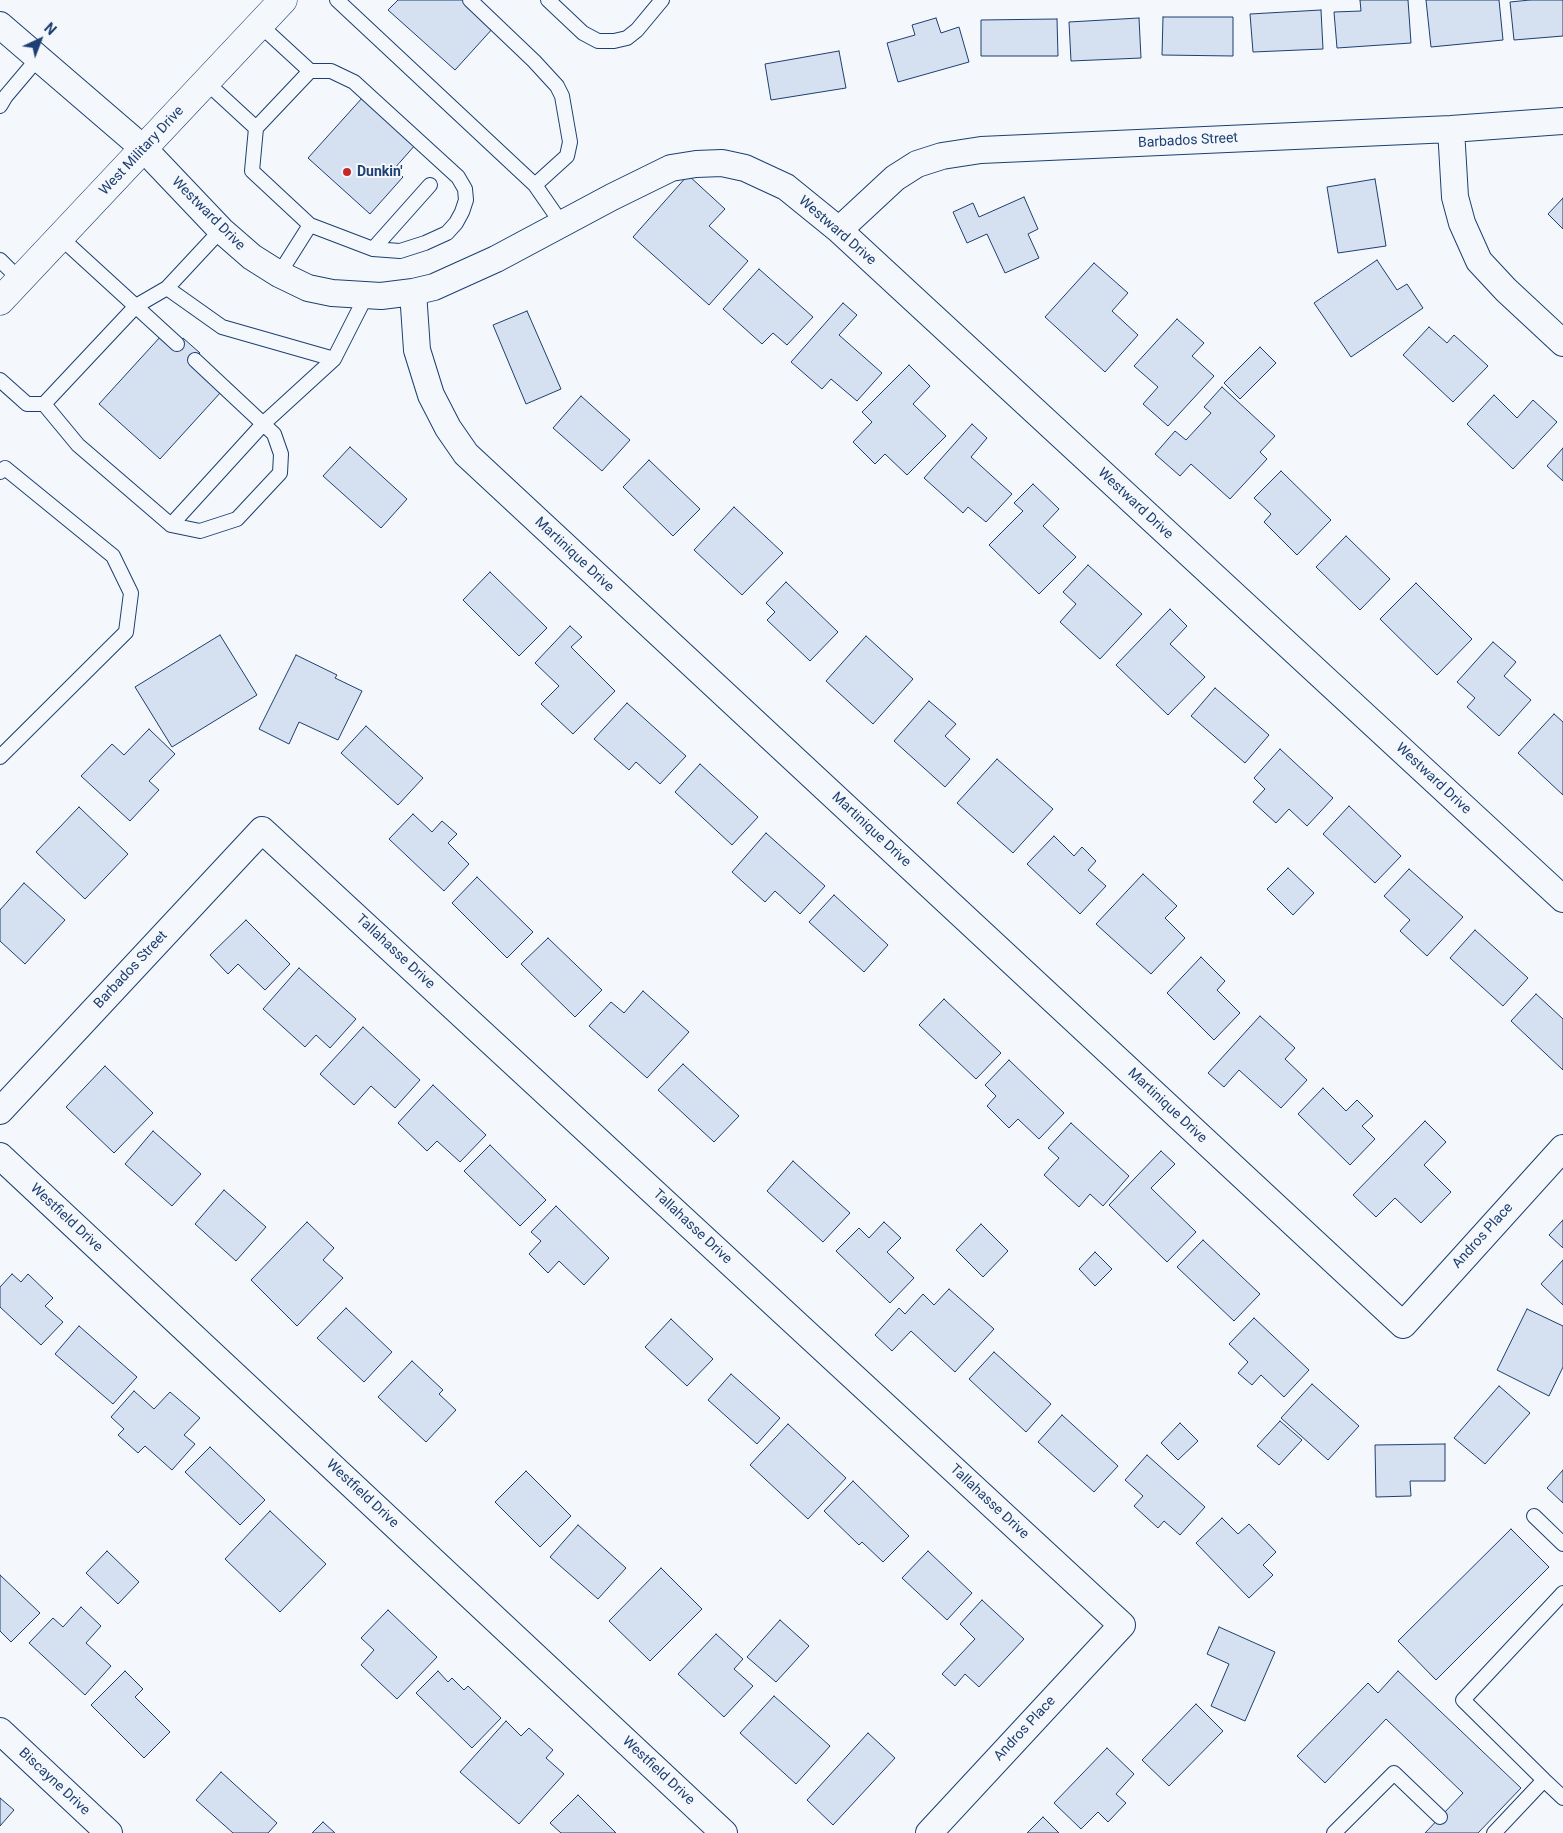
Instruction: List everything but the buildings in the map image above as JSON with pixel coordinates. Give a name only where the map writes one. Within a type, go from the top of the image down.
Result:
[{"type":"main road","name":"West Military Drive","points":[[0,301],[283,0]]},
{"type":"street","name":"Westward Drive","points":[[0,25],[144,148],[221,230],[252,257],[279,274],[308,288],[332,293],[380,296],[434,287],[487,263],[671,168],[696,164],[722,163],[745,168],[786,187],[839,230],[1563,898]]},
{"type":"street","name":"Barbados Street","points":[[839,230],[895,178],[917,164],[942,156],[981,150],[1452,129],[1563,121]]},
{"type":"street","points":[[1452,129],[1454,197],[1462,223],[1479,260],[1506,290],[1563,343]]},
{"type":"street","name":"Martinique Drive","points":[[413,292],[417,350],[431,395],[448,428],[466,454],[1403,1325]]},
{"type":"street","name":"Barbados Street","points":[[0,1111],[262,830]]},
{"type":"street","name":"Tallahasse Drive","points":[[262,830],[1122,1625]]},
{"type":"street","name":"Andros Place","points":[[1403,1325],[1563,1148]]},
{"type":"street","name":"Westfield Drive","points":[[0,1156],[724,1833]]},
{"type":"street","name":"Andros Place","points":[[929,1833],[1122,1625]]},
{"type":"street","name":"Biscayne Drive","points":[[0,1731],[108,1833]]},
{"type":"lane","points":[[337,0],[535,185],[562,224]]},
{"type":"lane","points":[[470,0],[557,86],[562,96],[570,142],[567,156],[535,185]]},
{"type":"lane","points":[[548,0],[583,32],[598,40],[614,41],[626,38],[638,30],[662,0]]},
{"type":"lane","points":[[260,25],[310,71],[332,71],[354,82],[458,177],[465,189],[466,200],[456,223],[447,233],[400,251],[373,249],[310,225],[252,171],[256,128],[310,71]]},
{"type":"lane","points":[[0,106],[6,96],[39,57]]},
{"type":"lane","points":[[206,82],[256,128]]},
{"type":"lane","points":[[373,249],[430,185]]},
{"type":"lane","points":[[279,274],[310,225]]},
{"type":"lane","points":[[0,380],[27,404],[44,404],[136,306],[167,288],[221,230]]},
{"type":"lane","points":[[60,237],[177,344]]},
{"type":"lane","points":[[0,260],[20,280]]},
{"type":"lane","points":[[167,288],[222,327],[334,359]]},
{"type":"lane","points":[[171,525],[264,423],[334,359],[366,296]]},
{"type":"lane","points":[[44,404],[78,445],[171,525],[200,531],[238,519],[280,473],[281,454],[274,434],[264,423],[194,360]]},
{"type":"lane","points":[[0,472],[6,468],[113,556],[131,593],[126,632],[0,757]]},
{"type":"lane","points":[[1534,1516],[1563,1544]]},
{"type":"lane","points":[[1563,1593],[1463,1700],[1563,1798]]},
{"type":"lane","points":[[1334,1833],[1394,1773],[1440,1817]]},
{"type":"lane","points":[[1494,1833],[1544,1780]]},
{"type":"place","name":"Dunkin'","points":[[347,172]]}]
